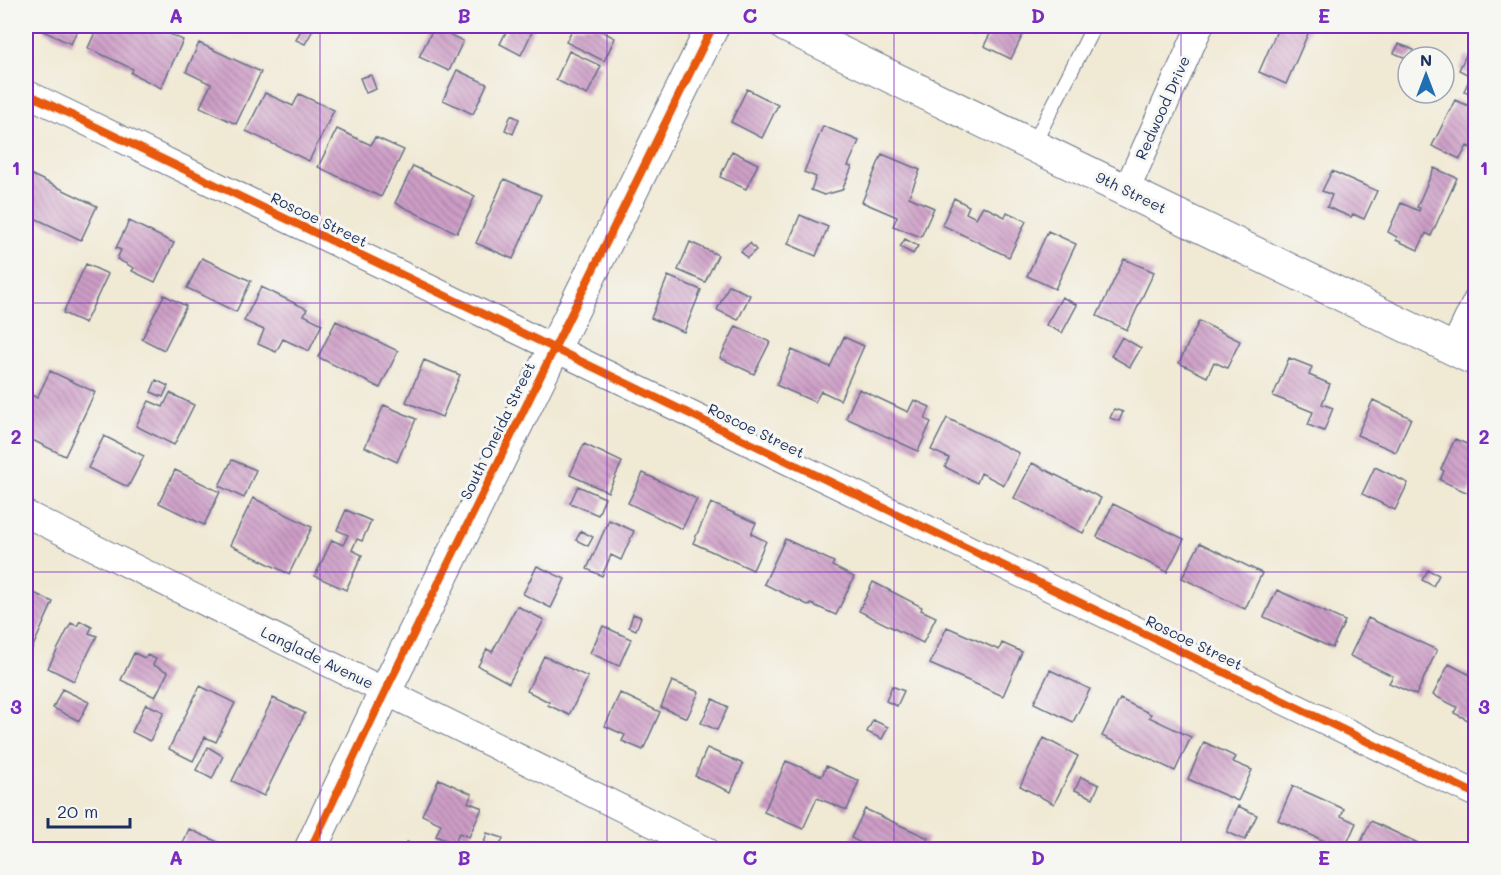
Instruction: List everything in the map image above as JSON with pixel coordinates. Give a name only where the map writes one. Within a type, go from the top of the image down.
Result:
[{"type":"street","name":"South Oneida Street","points":[[310,849],[713,26]]},
{"type":"street","name":"9th Street","points":[[786,26],[1464,355]]},
{"type":"street","name":"Redwood Drive","points":[[1126,190],[1200,26]]},
{"type":"street","name":"Roscoe Street","points":[[26,93],[1476,794]]},
{"type":"street","points":[[1464,355],[1476,301]]},
{"type":"street","name":"Langlade Avenue","points":[[26,514],[706,849]]},
{"type":"lane","points":[[1033,145],[1094,26]]},
{"type":"building","points":[[46,26],[79,26],[71,44],[43,31]]},
{"type":"building","points":[[98,26],[152,26],[183,40],[161,88],[131,73],[133,69],[88,48]]},
{"type":"building","points":[[303,26],[313,30],[305,44],[296,40]]},
{"type":"building","points":[[509,26],[535,26],[521,55],[500,44]]},
{"type":"building","points":[[574,26],[604,26],[601,31],[615,38],[604,61],[566,42]]},
{"type":"building","points":[[956,26],[979,26],[975,34]]},
{"type":"building","points":[[994,26],[1027,26],[1011,59],[984,46]]},
{"type":"building","points":[[1279,26],[1302,26],[1310,29],[1286,84],[1259,72]]},
{"type":"building","points":[[434,27],[463,41],[449,71],[419,57]]},
{"type":"building","points":[[199,43],[261,72],[236,124],[200,107],[211,84],[186,72]]},
{"type":"building","points":[[569,51],[601,66],[587,95],[556,80]]},
{"type":"building","points":[[1466,55],[1476,60],[1476,96],[1464,91],[1471,76],[1459,70]]},
{"type":"building","points":[[457,70],[487,84],[473,114],[443,100]]},
{"type":"building","points":[[371,75],[376,89],[366,93],[360,78]]},
{"type":"building","points":[[747,89],[778,105],[762,138],[731,122]]},
{"type":"building","points":[[265,93],[293,106],[299,94],[334,110],[309,161],[246,131]]},
{"type":"building","points":[[1456,100],[1476,109],[1474,123],[1476,123],[1476,143],[1473,149],[1467,146],[1460,159],[1432,146],[1452,105],[1456,105]]},
{"type":"building","points":[[511,115],[519,119],[513,134],[505,130]]},
{"type":"building","points":[[823,126],[859,141],[848,166],[852,167],[842,190],[824,195],[811,190],[816,177],[804,172]]},
{"type":"building","points":[[337,129],[371,145],[375,137],[404,150],[381,197],[318,167]]},
{"type":"building","points":[[732,151],[758,164],[746,189],[720,177]]},
{"type":"building","points":[[882,154],[920,170],[909,197],[934,208],[921,237],[893,226],[897,217],[862,202]]},
{"type":"building","points":[[413,166],[475,196],[457,233],[395,203]]},
{"type":"building","points":[[1434,168],[1457,178],[1431,236],[1426,233],[1418,250],[1396,240],[1397,237],[1388,232],[1401,203],[1419,211],[1420,208],[1417,207]]},
{"type":"building","points":[[1332,171],[1377,191],[1364,219],[1353,214],[1351,217],[1327,207],[1332,195],[1322,191]]},
{"type":"building","points":[[28,173],[97,206],[81,240],[26,214]]},
{"type":"building","points":[[504,179],[541,195],[513,259],[476,243]]},
{"type":"building","points":[[954,198],[969,206],[966,213],[976,218],[983,206],[1005,217],[1007,212],[1026,221],[1009,257],[942,225]]},
{"type":"building","points":[[800,215],[828,227],[816,256],[788,244]]},
{"type":"building","points":[[129,221],[174,243],[155,282],[132,271],[134,268],[117,259],[121,250],[116,248]]},
{"type":"building","points":[[1048,231],[1076,244],[1055,289],[1027,276]]},
{"type":"building","points":[[905,239],[918,246],[913,254],[900,247]]},
{"type":"building","points":[[690,242],[718,255],[705,282],[678,270]]},
{"type":"building","points":[[750,243],[756,250],[747,258],[741,251]]},
{"type":"building","points":[[202,258],[251,281],[236,312],[187,288]]},
{"type":"building","points":[[1124,259],[1154,272],[1127,330],[1097,316]]},
{"type":"building","points":[[86,264],[108,274],[85,323],[63,313]]},
{"type":"building","points":[[668,276],[701,290],[684,332],[651,318]]},
{"type":"building","points":[[729,285],[750,295],[738,320],[717,310]]},
{"type":"building","points":[[261,287],[307,309],[304,315],[322,324],[309,351],[283,339],[276,352],[258,344],[264,330],[244,321]]},
{"type":"building","points":[[164,295],[186,306],[164,350],[142,339]]},
{"type":"building","points":[[1062,297],[1077,305],[1062,333],[1046,325]]},
{"type":"building","points":[[336,321],[398,351],[380,388],[318,357]]},
{"type":"building","points":[[1199,321],[1240,341],[1227,368],[1214,362],[1207,377],[1179,363]]},
{"type":"building","points":[[736,326],[770,342],[754,374],[720,358]]},
{"type":"building","points":[[844,337],[864,346],[840,400],[821,391],[815,402],[776,385],[792,350],[830,367]]},
{"type":"building","points":[[1122,337],[1141,348],[1130,367],[1111,356]]},
{"type":"building","points":[[1289,358],[1312,367],[1309,375],[1330,384],[1322,404],[1333,408],[1324,431],[1308,425],[1313,412],[1273,396]]},
{"type":"building","points":[[424,360],[460,375],[442,417],[406,402]]},
{"type":"building","points":[[50,371],[95,392],[65,456],[26,437],[26,403],[30,394],[37,398]]},
{"type":"building","points":[[156,380],[168,386],[163,397],[151,392]]},
{"type":"building","points":[[859,389],[908,412],[914,400],[930,407],[925,419],[931,422],[918,451],[846,418]]},
{"type":"building","points":[[170,393],[194,405],[174,445],[136,426],[149,401],[163,407]]},
{"type":"building","points":[[1373,400],[1411,418],[1396,452],[1357,435]]},
{"type":"building","points":[[384,405],[416,419],[397,462],[365,447]]},
{"type":"building","points":[[1114,409],[1123,412],[1119,421],[1110,418]]},
{"type":"building","points":[[947,418],[1019,453],[1004,485],[981,473],[977,483],[945,467],[949,458],[931,450]]},
{"type":"building","points":[[104,436],[144,456],[128,487],[88,468]]},
{"type":"building","points":[[1455,439],[1476,448],[1476,477],[1468,493],[1440,480],[1444,471],[1441,469]]},
{"type":"building","points":[[584,444],[622,462],[608,492],[570,475]]},
{"type":"building","points":[[232,460],[256,470],[244,498],[219,486]]},
{"type":"building","points":[[1032,463],[1101,498],[1083,533],[1014,498]]},
{"type":"building","points":[[1375,467],[1408,483],[1395,510],[1362,494]]},
{"type":"building","points":[[175,470],[220,492],[204,525],[159,503]]},
{"type":"building","points":[[643,473],[697,499],[682,529],[628,503]]},
{"type":"building","points":[[578,486],[605,498],[598,515],[570,503]]},
{"type":"building","points":[[253,498],[312,527],[289,574],[230,545]]},
{"type":"building","points":[[711,503],[756,523],[751,534],[766,541],[753,570],[693,543]]},
{"type":"building","points":[[1113,504],[1184,539],[1167,572],[1097,537]]},
{"type":"building","points":[[346,510],[371,521],[362,541],[357,539],[352,550],[362,555],[346,590],[315,576],[332,540],[343,545],[348,535],[337,530]]},
{"type":"building","points":[[609,520],[634,531],[621,560],[611,555],[602,576],[587,569]]},
{"type":"building","points":[[581,531],[593,537],[588,546],[576,540]]},
{"type":"building","points":[[785,539],[834,562],[832,566],[854,577],[836,615],[811,604],[810,606],[764,584]]},
{"type":"building","points":[[1200,543],[1262,573],[1245,609],[1182,578]]},
{"type":"building","points":[[537,566],[565,579],[551,608],[523,594]]},
{"type":"building","points":[[1428,570],[1439,575],[1433,586],[1422,580]]},
{"type":"building","points":[[873,582],[922,607],[921,610],[936,617],[923,643],[859,611]]},
{"type":"building","points":[[26,589],[53,602],[31,651],[26,648]]},
{"type":"building","points":[[1277,590],[1345,621],[1332,648],[1264,617]]},
{"type":"building","points":[[517,606],[544,620],[509,683],[478,666],[487,649],[492,652]]},
{"type":"building","points":[[633,614],[641,617],[636,630],[629,627]]},
{"type":"building","points":[[1368,618],[1437,650],[1416,695],[1389,683],[1393,676],[1350,656]]},
{"type":"building","points":[[80,621],[92,627],[89,633],[97,636],[74,681],[48,668],[71,623],[77,626]]},
{"type":"building","points":[[603,626],[631,639],[619,666],[590,653]]},
{"type":"building","points":[[947,627],[999,650],[1002,643],[1022,652],[1003,696],[930,664]]},
{"type":"building","points":[[134,653],[145,658],[147,655],[156,659],[153,665],[168,672],[155,697],[121,680]]},
{"type":"building","points":[[544,656],[588,677],[569,715],[527,691]]},
{"type":"building","points":[[1449,664],[1476,678],[1476,724],[1454,713],[1457,707],[1433,695]]},
{"type":"building","points":[[1050,670],[1090,689],[1073,722],[1034,703]]},
{"type":"building","points":[[672,681],[699,692],[687,718],[661,707]]},
{"type":"building","points":[[200,686],[235,703],[216,742],[205,737],[193,761],[169,749]]},
{"type":"building","points":[[892,686],[904,691],[897,706],[886,701]]},
{"type":"building","points":[[62,689],[89,702],[79,721],[53,708]]},
{"type":"building","points":[[620,693],[660,712],[643,750],[622,741],[625,735],[605,726]]},
{"type":"building","points":[[273,698],[305,713],[264,796],[232,781]]},
{"type":"building","points":[[713,699],[728,707],[717,730],[701,723]]},
{"type":"building","points":[[1120,699],[1151,714],[1149,717],[1191,737],[1175,771],[1102,736]]},
{"type":"building","points":[[146,704],[164,712],[150,741],[132,732]]},
{"type":"building","points":[[873,720],[888,727],[882,739],[867,732]]},
{"type":"building","points":[[1044,738],[1078,756],[1054,804],[1020,786]]},
{"type":"building","points":[[1204,742],[1236,757],[1233,762],[1252,770],[1238,801],[1188,779]]},
{"type":"building","points":[[208,747],[223,756],[212,779],[196,770]]},
{"type":"building","points":[[707,748],[743,764],[731,792],[695,776]]},
{"type":"building","points":[[786,761],[822,776],[826,766],[859,781],[847,810],[817,798],[803,829],[764,812]]},
{"type":"building","points":[[1081,777],[1099,785],[1093,798],[1075,790]]},
{"type":"building","points":[[439,779],[472,794],[468,802],[482,808],[469,837],[459,833],[454,844],[436,836],[441,824],[422,815]]},
{"type":"building","points":[[1293,786],[1344,809],[1341,816],[1356,823],[1344,850],[1278,820]]},
{"type":"building","points":[[1238,806],[1257,815],[1245,840],[1227,832]]},
{"type":"building","points":[[865,809],[928,838],[923,850],[874,850],[851,838]]},
{"type":"building","points":[[1371,821],[1420,844],[1418,850],[1357,850]]},
{"type":"building","points":[[189,829],[218,842],[214,850],[180,850]]},
{"type":"building","points":[[487,833],[503,838],[499,848],[484,843]]},
{"type":"building","points":[[407,842],[423,850],[403,850]]},
{"type":"cycle path","points":[[310,850],[385,692],[713,26]]},
{"type":"cycle path","points":[[26,93],[1476,794]]}]
